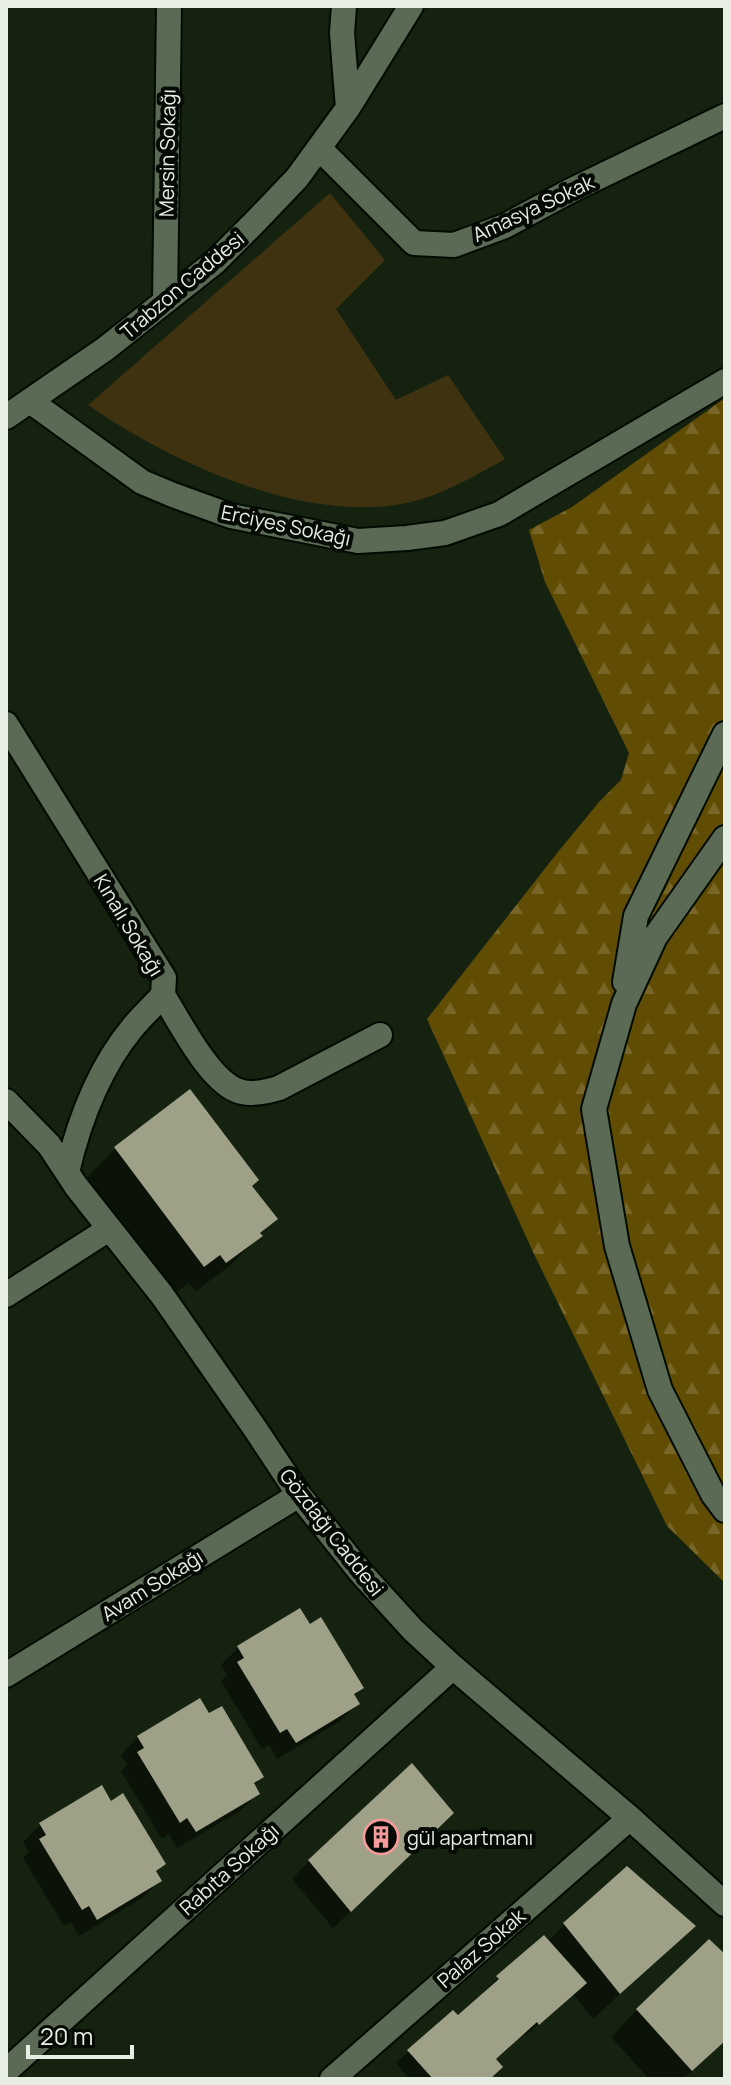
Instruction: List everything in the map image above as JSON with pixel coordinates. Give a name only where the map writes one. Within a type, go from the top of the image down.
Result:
[{"type":"street","name":"Mersin Sokağı","points":[[165,300],[169,6]]},
{"type":"street","points":[[344,6],[342,33],[348,108]]},
{"type":"street","name":"Trabzon Caddesi","points":[[6,417],[105,349],[215,262],[297,178],[348,108],[411,6]]},
{"type":"street","name":"Amasya Sokak","points":[[319,148],[414,243],[454,245],[505,226],[725,116]]},
{"type":"street","name":"Erciyes Sokağı","points":[[30,401],[142,482],[231,516],[358,541],[445,533],[499,514],[725,381]]},
{"type":"street","name":"Kınalı Sokağı","points":[[6,724],[164,978],[163,995],[133,1027],[112,1058],[77,1132],[67,1172]]},
{"type":"street","points":[[617,1030],[636,916],[725,734]]},
{"type":"street","points":[[725,838],[655,937],[624,1004],[594,1109],[617,1246],[660,1390],[713,1494],[725,1510]]},
{"type":"street","points":[[163,995],[204,1061],[220,1079],[238,1092],[266,1092],[279,1088],[380,1035]]},
{"type":"street","name":"Gözdağı Caddesi","points":[[6,1101],[49,1145],[109,1229],[170,1306],[299,1495],[362,1574],[413,1630],[453,1667],[630,1818],[725,1904]]},
{"type":"street","points":[[6,1295],[109,1229]]},
{"type":"street","name":"Avam Sokağı","points":[[6,1675],[299,1495]]},
{"type":"street","name":"Rabıta Sokağı","points":[[6,2071],[453,1667]]},
{"type":"street","name":"Palaz Sokak","points":[[332,2079],[630,1818]]},
{"type":"shaded area","points":[[330,193],[385,260],[336,309],[396,400],[448,375],[505,459],[422,499],[381,507],[337,506],[293,499],[203,469],[161,449],[88,405]]},
{"type":"green space","points":[[725,398],[725,1583],[667,1526],[534,1254],[427,1019],[558,852],[621,780],[629,753],[545,582],[529,530],[572,507]]},
{"type":"building","points":[[190,1089],[259,1180],[252,1186],[278,1219],[260,1233],[263,1236],[226,1263],[220,1255],[204,1267],[114,1147]]},
{"type":"building","points":[[300,1608],[310,1624],[321,1617],[364,1688],[354,1694],[360,1704],[296,1743],[287,1729],[280,1733],[237,1662],[244,1658],[237,1646]]},
{"type":"building","points":[[200,1698],[209,1713],[222,1706],[264,1777],[254,1783],[260,1794],[196,1832],[187,1818],[180,1823],[137,1752],[144,1748],[137,1736]]},
{"type":"building","name":"gül apartmanı","points":[[412,1763],[454,1813],[351,1912],[308,1860]]},
{"type":"building","points":[[102,1785],[111,1801],[123,1793],[166,1864],[156,1871],[162,1881],[97,1920],[89,1906],[82,1910],[39,1839],[46,1835],[39,1823]]},
{"type":"building","points":[[627,1866],[696,1926],[620,1994],[563,1923]]},
{"type":"building","points":[[544,1935],[587,1983],[496,2059],[503,2067],[490,2079],[433,2079],[407,2050],[453,2010],[458,2015],[499,1979],[496,1976]]},
{"type":"building","points":[[709,1939],[725,1954],[725,2041],[692,2071],[636,2009]]},
{"type":"place","name":"gül apartmanı","points":[[381,1837]]}]
